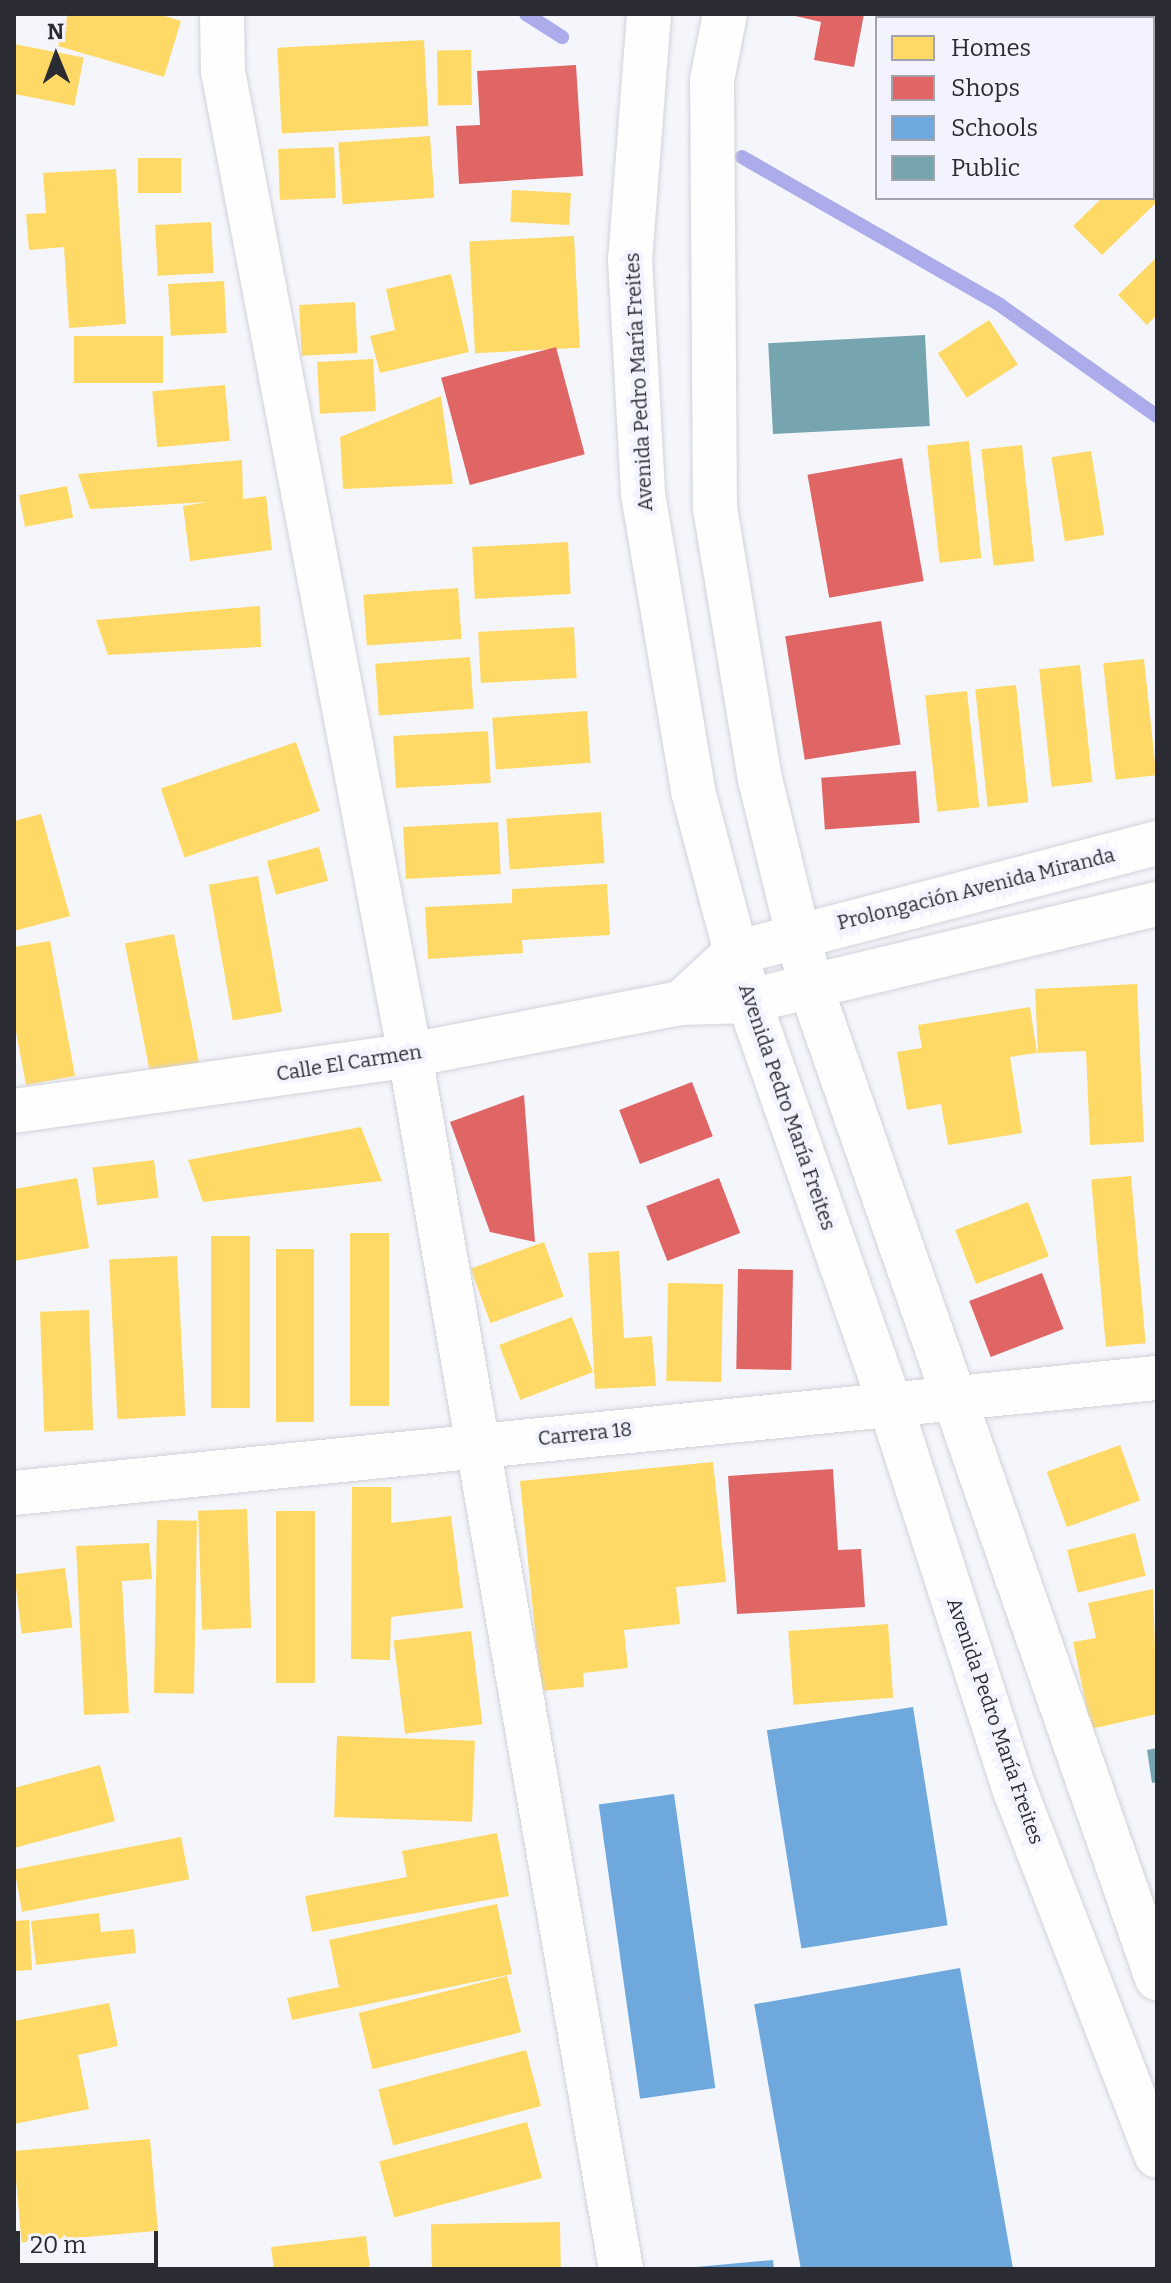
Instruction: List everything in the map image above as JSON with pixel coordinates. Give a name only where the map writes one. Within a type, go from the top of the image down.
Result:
[{"type":"street","points":[[222,14],[223,71],[410,1055],[621,2269]]},
{"type":"street","name":"Avenida Pedro María Freites","points":[[649,14],[630,259],[643,494],[693,791],[749,1001],[890,1404],[1016,1793],[1157,2156]]},
{"type":"street","points":[[725,14],[712,80],[715,508],[760,779],[795,934],[811,988],[1157,1978]]},
{"type":"street","name":"Prolongación Avenida Miranda","points":[[735,953],[795,934],[1157,843]]},
{"type":"street","points":[[811,988],[1157,904]]},
{"type":"street","points":[[681,1003],[735,953]]},
{"type":"street","name":"Calle El Carmen","points":[[14,1111],[410,1055],[681,1003],[749,1001],[811,988]]},
{"type":"street","name":"Carrera 18","points":[[14,1493],[1157,1378]]},
{"type":"building: Homes","points":[[68,14],[158,14],[181,21],[164,77],[58,46]]},
{"type":"building: Homes","points":[[986,14],[1055,14],[1055,16]]},
{"type":"building: Homes","points":[[424,40],[429,126],[282,134],[277,48]]},
{"type":"building: Homes","points":[[1157,43],[1157,120],[1155,95]]},
{"type":"building: Homes","points":[[14,44],[84,58],[74,106],[14,94]]},
{"type":"building: Homes","points":[[471,50],[472,105],[438,106],[437,51]]},
{"type":"building: Homes","points":[[430,136],[434,198],[343,204],[338,142]]},
{"type":"building: Homes","points":[[1157,144],[1157,202],[1102,255],[1073,226],[1100,200],[1155,200]]},
{"type":"building: Homes","points":[[334,147],[336,198],[280,200],[278,149]]},
{"type":"building: Homes","points":[[138,158],[181,158],[181,193],[138,193]]},
{"type":"building: Homes","points":[[116,169],[126,324],[69,328],[64,247],[29,250],[26,214],[46,213],[43,173]]},
{"type":"building: Homes","points":[[512,190],[571,193],[569,225],[510,222]]},
{"type":"building: Homes","points":[[211,222],[214,273],[158,276],[155,225]]},
{"type":"building: Homes","points":[[574,236],[580,348],[475,353],[469,241]]},
{"type":"building: Homes","points":[[1157,257],[1157,315],[1147,325],[1118,295]]},
{"type":"building: Homes","points":[[451,274],[469,352],[380,373],[370,336],[395,330],[386,289]]},
{"type":"building: Homes","points":[[224,281],[227,333],[171,336],[168,284]]},
{"type":"building: Homes","points":[[355,302],[358,353],[302,356],[299,305]]},
{"type":"building: Homes","points":[[989,320],[1018,364],[967,398],[938,353]]},
{"type":"building: Homes","points":[[74,336],[163,336],[163,383],[74,383]]},
{"type":"building: Homes","points":[[373,359],[376,411],[320,414],[317,362]]},
{"type":"building: Homes","points":[[225,385],[230,441],[157,447],[152,391]]},
{"type":"building: Homes","points":[[441,396],[453,484],[343,489],[340,437]]},
{"type":"building: Homes","points":[[969,441],[981,558],[940,563],[927,445]]},
{"type":"building: Homes","points":[[1022,445],[1034,561],[993,566],[981,449]]},
{"type":"building: Homes","points":[[1091,451],[1104,535],[1065,541],[1051,457]]},
{"type":"building: Homes","points":[[242,460],[243,499],[266,496],[272,550],[190,561],[183,506],[208,502],[90,509],[78,474]]},
{"type":"building: Homes","points":[[67,486],[73,517],[25,527],[19,495]]},
{"type":"building: Homes","points":[[568,542],[571,594],[475,599],[472,547]]},
{"type":"building: Homes","points":[[458,588],[462,639],[367,646],[363,595]]},
{"type":"building: Homes","points":[[260,606],[261,647],[108,655],[96,620]]},
{"type":"building: Homes","points":[[574,627],[577,678],[481,683],[478,632]]},
{"type":"building: Homes","points":[[470,657],[474,709],[379,716],[375,664]]},
{"type":"building: Homes","points":[[1144,659],[1156,775],[1115,780],[1103,663]]},
{"type":"building: Homes","points":[[1080,665],[1092,782],[1052,787],[1039,669]]},
{"type":"building: Homes","points":[[1016,685],[1028,802],[988,807],[975,689]]},
{"type":"building: Homes","points":[[967,691],[979,807],[937,812],[925,695]]},
{"type":"building: Homes","points":[[587,711],[591,763],[496,770],[492,718]]},
{"type":"building: Homes","points":[[488,731],[491,783],[396,788],[393,736]]},
{"type":"building: Homes","points":[[296,742],[320,811],[185,858],[161,789]]},
{"type":"building: Homes","points":[[601,812],[605,863],[510,870],[506,819]]},
{"type":"building: Homes","points":[[41,814],[70,916],[14,931],[14,821]]},
{"type":"building: Homes","points":[[498,822],[501,874],[406,879],[403,827]]},
{"type":"building: Homes","points":[[319,847],[328,881],[276,895],[267,861]]},
{"type":"building: Homes","points":[[258,876],[282,1012],[233,1021],[209,885]]},
{"type":"building: Homes","points":[[607,884],[610,935],[522,940],[523,953],[428,959],[425,907],[512,903],[512,889]]},
{"type":"building: Homes","points":[[174,934],[200,1068],[151,1078],[125,944]]},
{"type":"building: Homes","points":[[50,941],[75,1076],[26,1085],[14,1021],[14,947]]},
{"type":"building: Homes","points":[[1137,984],[1144,1142],[1090,1145],[1086,1051],[1038,1053],[1035,989]]},
{"type":"building: Homes","points":[[1030,1007],[1037,1053],[1010,1057],[1022,1133],[948,1145],[941,1104],[907,1110],[897,1052],[922,1048],[918,1025]]},
{"type":"building: Homes","points":[[361,1127],[382,1181],[203,1202],[188,1160]]},
{"type":"building: Homes","points":[[154,1160],[159,1198],[97,1205],[92,1168]]},
{"type":"building: Homes","points":[[1131,1176],[1146,1343],[1106,1347],[1091,1179]]},
{"type":"building: Homes","points":[[77,1178],[89,1248],[14,1261],[14,1189]]},
{"type":"building: Homes","points":[[1028,1202],[1049,1256],[976,1284],[955,1230]]},
{"type":"building: Homes","points":[[350,1233],[389,1233],[389,1406],[350,1406]]},
{"type":"building: Homes","points":[[211,1236],[250,1236],[250,1408],[211,1408]]},
{"type":"building: Homes","points":[[544,1242],[564,1297],[491,1323],[471,1269]]},
{"type":"building: Homes","points":[[276,1249],[314,1249],[314,1422],[276,1422]]},
{"type":"building: Homes","points":[[619,1251],[624,1338],[652,1336],[656,1386],[595,1389],[588,1253]]},
{"type":"building: Homes","points":[[177,1256],[185,1416],[117,1419],[109,1260]]},
{"type":"building: Homes","points":[[668,1283],[723,1284],[721,1382],[666,1381]]},
{"type":"building: Homes","points":[[89,1310],[93,1430],[44,1432],[40,1312]]},
{"type":"building: Homes","points":[[572,1317],[593,1372],[520,1400],[499,1345]]},
{"type":"building: Homes","points":[[1120,1445],[1140,1500],[1067,1527],[1047,1472]]},
{"type":"building: Homes","points":[[713,1462],[726,1582],[676,1587],[680,1624],[624,1630],[628,1668],[583,1673],[584,1687],[541,1691],[520,1481]]},
{"type":"building: Homes","points":[[352,1487],[391,1487],[391,1523],[451,1516],[463,1608],[391,1617],[390,1660],[351,1659]]},
{"type":"building: Homes","points":[[247,1509],[251,1628],[202,1630],[198,1511]]},
{"type":"building: Homes","points":[[276,1511],[315,1511],[315,1683],[276,1683]]},
{"type":"building: Homes","points":[[157,1520],[197,1521],[194,1694],[154,1693]]},
{"type":"building: Homes","points":[[1135,1533],[1146,1576],[1078,1593],[1067,1550]]},
{"type":"building: Homes","points":[[149,1543],[152,1579],[122,1581],[129,1713],[84,1715],[76,1546]]},
{"type":"building: Homes","points":[[65,1568],[72,1628],[22,1634],[14,1574]]},
{"type":"building: Homes","points":[[1153,1589],[1157,1714],[1091,1729],[1073,1642],[1096,1638],[1088,1603]]},
{"type":"building: Homes","points":[[888,1624],[893,1698],[793,1705],[788,1631]]},
{"type":"building: Homes","points":[[471,1631],[482,1724],[405,1734],[394,1641]]},
{"type":"building: Homes","points":[[337,1736],[475,1741],[472,1822],[334,1817]]},
{"type":"building: Homes","points":[[100,1765],[115,1821],[14,1848],[14,1788]]},
{"type":"building: Homes","points":[[497,1833],[509,1896],[312,1932],[305,1896],[407,1877],[402,1851]]},
{"type":"building: Homes","points":[[181,1837],[189,1879],[22,1912],[14,1869]]},
{"type":"building: Homes","points":[[497,1904],[512,1974],[292,2020],[287,1998],[339,1987],[329,1940]]},
{"type":"building: Homes","points":[[99,1913],[101,1932],[134,1929],[136,1953],[36,1965],[31,1921]]},
{"type":"building: Homes","points":[[29,1920],[32,1970],[14,1971],[14,1921]]},
{"type":"building: Homes","points":[[507,1976],[521,2032],[373,2069],[359,2013]]},
{"type":"building: Homes","points":[[109,2003],[118,2046],[78,2055],[89,2109],[14,2124],[14,2021]]},
{"type":"building: Homes","points":[[526,2050],[541,2106],[393,2146],[378,2090]]},
{"type":"building: Homes","points":[[527,2122],[542,2178],[394,2218],[379,2162]]},
{"type":"building: Homes","points":[[150,2139],[158,2231],[22,2243],[14,2151]]},
{"type":"building: Homes","points":[[560,2222],[561,2269],[432,2269],[431,2224]]},
{"type":"building: Homes","points":[[366,2236],[370,2269],[274,2269],[271,2247]]},
{"type":"building: Shops","points":[[787,14],[864,14],[854,67],[814,60],[821,22]]},
{"type":"building: Shops","points":[[576,65],[583,176],[459,184],[456,126],[480,125],[477,71]]},
{"type":"building: Shops","points":[[556,347],[585,454],[470,485],[441,378]]},
{"type":"building: Shops","points":[[902,458],[924,581],[829,598],[807,475]]},
{"type":"building: Shops","points":[[881,621],[901,744],[805,760],[785,636]]},
{"type":"building: Shops","points":[[916,771],[920,823],[825,830],[821,778]]},
{"type":"building: Shops","points":[[692,1082],[713,1136],[640,1164],[619,1110]]},
{"type":"building: Shops","points":[[524,1095],[535,1242],[490,1232],[450,1122]]},
{"type":"building: Shops","points":[[719,1178],[740,1233],[667,1261],[646,1206]]},
{"type":"building: Shops","points":[[738,1269],[793,1270],[791,1370],[736,1369]]},
{"type":"building: Shops","points":[[1042,1273],[1064,1329],[991,1357],[969,1301]]},
{"type":"building: Shops","points":[[833,1469],[838,1550],[861,1549],[865,1607],[737,1614],[728,1476]]},
{"type":"building: Schools","points":[[913,1707],[948,1925],[801,1948],[767,1730]]},
{"type":"building: Schools","points":[[674,1794],[715,2088],[640,2099],[599,1805]]},
{"type":"building: Schools","points":[[960,1968],[1013,2269],[801,2269],[754,2004]]},
{"type":"building: Schools","points":[[773,2260],[774,2269],[696,2269],[696,2267]]},
{"type":"building: Public","points":[[925,335],[930,426],[773,434],[768,343]]},
{"type":"building: Public","points":[[1157,1748],[1157,1782],[1152,1783],[1147,1750]]},
{"type":"waterway","points":[[526,14],[562,37]]},
{"type":"waterway","points":[[742,157],[1000,305],[1157,416]]}]
